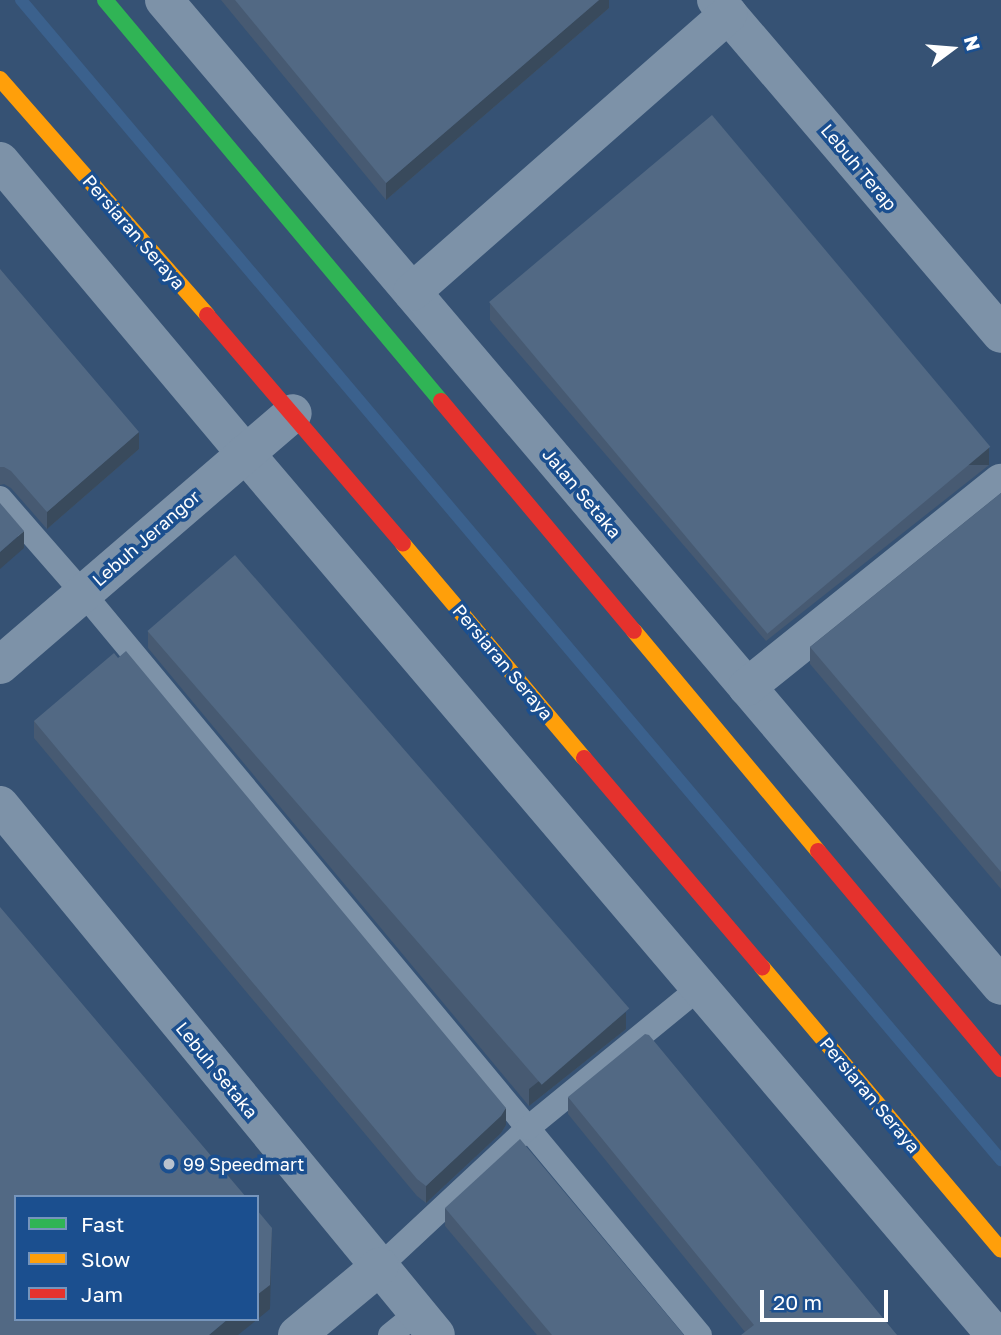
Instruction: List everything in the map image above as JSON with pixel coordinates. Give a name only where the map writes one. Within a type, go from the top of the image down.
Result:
[{"type":"main road","points":[[105,0],[1001,1069]]},
{"type":"main road","name":"Persiaran Seraya","points":[[0,79],[293,413],[1001,1250]]},
{"type":"street","name":"Jalan Setaka","points":[[164,0],[1001,986]]},
{"type":"street","points":[[412,292],[722,7]]},
{"type":"street","name":"Lebuh Terap","points":[[722,7],[1001,334]]},
{"type":"street","points":[[0,161],[244,453],[995,1335]]},
{"type":"street","name":"Lebuh Jerangor","points":[[0,665],[293,413]]},
{"type":"street","points":[[747,687],[1001,482]]},
{"type":"street","name":"Lebuh Setaka","points":[[0,805],[379,1268],[415,1328]]},
{"type":"street","points":[[297,1335],[379,1268]]},
{"type":"lane","points":[[0,498],[83,593],[700,1335]]},
{"type":"lane","points":[[379,1268],[528,1128],[699,988]]},
{"type":"building","points":[[235,0],[599,0],[386,183]]},
{"type":"building","points":[[712,115],[990,447],[767,634],[489,302]]},
{"type":"building","points":[[0,269],[139,432],[47,512],[11,471],[0,467]]},
{"type":"building","points":[[1001,493],[1001,872],[810,647]]},
{"type":"building","points":[[0,503],[24,531],[0,552]]},
{"type":"building","points":[[235,555],[629,1009],[542,1085],[147,631]]},
{"type":"building","points":[[126,651],[506,1108],[501,1116],[426,1186],[417,1179],[34,721],[114,653],[118,658]]},
{"type":"building","points":[[0,907],[244,1195],[14,1195],[14,1321],[226,1321],[209,1335],[0,1335]]},
{"type":"building","points":[[645,1034],[649,1035],[897,1335],[741,1335],[754,1325],[568,1097]]},
{"type":"building","points":[[520,1139],[684,1335],[552,1335],[445,1208]]},
{"type":"building","points":[[259,1212],[272,1228],[270,1285],[259,1293]]},
{"type":"waterway","points":[[21,0],[1001,1160]]},
{"type":"traffic: fast","points":[[105,0],[441,401]]},
{"type":"traffic: slow","points":[[0,79],[207,315]]},
{"type":"traffic: slow","points":[[403,544],[584,758]]},
{"type":"traffic: slow","points":[[634,631],[818,851]]},
{"type":"traffic: slow","points":[[762,967],[1001,1250]]},
{"type":"traffic: jam","points":[[207,315],[403,544]]},
{"type":"traffic: jam","points":[[441,401],[634,631]]},
{"type":"traffic: jam","points":[[584,758],[762,967]]},
{"type":"traffic: jam","points":[[818,851],[1001,1069]]},
{"type":"place","name":"99 Speedmart","points":[[169,1164]]}]
